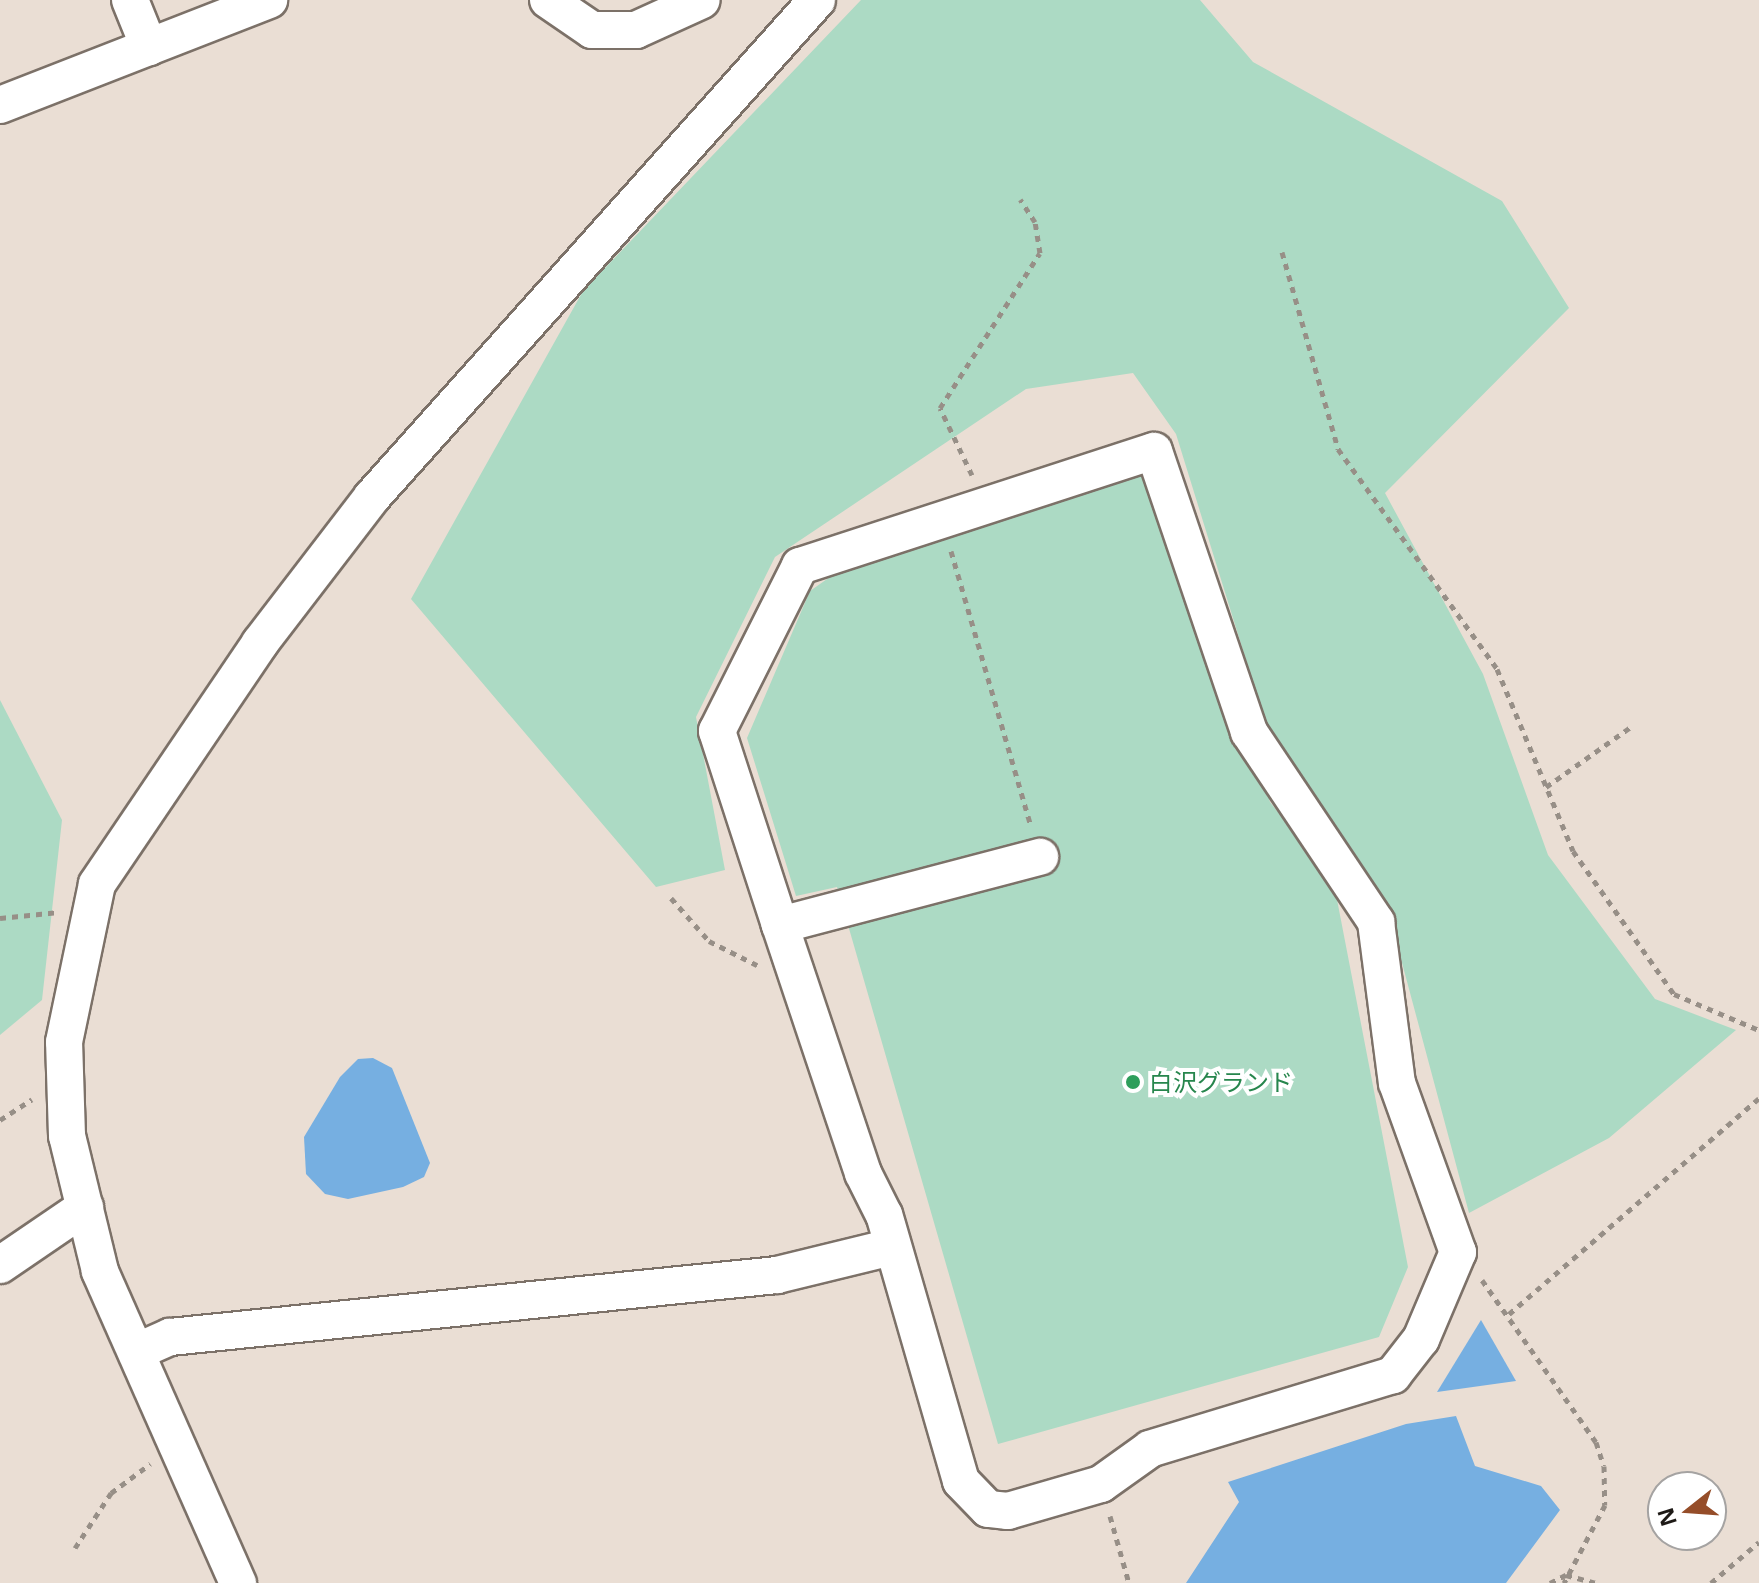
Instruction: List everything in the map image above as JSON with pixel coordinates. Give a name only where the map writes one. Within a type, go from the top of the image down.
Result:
[{"type":"street","points":[[130,0],[149,47]]},
{"type":"street","points":[[0,105],[269,0]]},
{"type":"street","points":[[548,0],[592,30],[636,30],[702,0]]},
{"type":"street","points":[[238,1583],[181,1446],[100,1271],[67,1136],[64,1042],[97,884],[148,802],[372,497],[817,0]]},
{"type":"street","points":[[1154,451],[1249,732],[1376,922],[1397,1083],[1458,1252],[1421,1339],[1393,1375],[1150,1449],[1101,1484],[1008,1511],[974,1500],[961,1481],[892,1247],[792,961],[717,731],[800,566],[942,519],[1154,451]]},
{"type":"street","points":[[780,925],[1040,857]]},
{"type":"street","points":[[0,1265],[85,1207]]},
{"type":"street","points":[[138,1351],[170,1337],[777,1275],[892,1247]]},
{"type":"path","points":[[988,504],[940,408],[1036,266],[1041,240],[1020,199]]},
{"type":"path","points":[[1282,252],[1338,449],[1483,646],[1573,851],[1674,994],[1759,1030]]},
{"type":"path","points":[[942,519],[1040,857]]},
{"type":"path","points":[[1546,787],[1632,726]]},
{"type":"path","points":[[671,898],[723,950],[767,968],[792,961]]},
{"type":"path","points":[[0,918],[68,911],[89,916]]},
{"type":"path","points":[[1509,1314],[1759,1098]]},
{"type":"path","points":[[1458,1252],[1509,1314],[1596,1442],[1604,1466],[1605,1505],[1564,1583]]},
{"type":"path","points":[[75,1548],[111,1493],[181,1446]]},
{"type":"path","points":[[1101,1484],[1129,1583]]},
{"type":"path","points":[[1711,1583],[1759,1542]]},
{"type":"path","points":[[1550,1583],[1566,1575],[1596,1583]]},
{"type":"green space","points":[[861,0],[1200,0],[1253,62],[1502,201],[1569,308],[1385,493],[1483,674],[1548,855],[1655,999],[1736,1030],[1609,1138],[1469,1213],[1390,918],[1267,728],[1176,434],[1133,373],[1026,389],[775,557],[696,717],[725,870],[656,887],[411,599],[583,291]]},
{"type":"green space","name":"白沢グランド","points":[[1159,446],[1270,802],[1334,884],[1408,1267],[1379,1337],[998,1444],[837,887],[796,896],[747,738],[810,591],[904,525]]},
{"type":"green space","points":[[0,700],[62,820],[42,1000],[0,1035]]},
{"type":"water","points":[[373,1058],[392,1068],[430,1163],[424,1177],[403,1187],[348,1199],[325,1194],[306,1174],[304,1137],[340,1077],[358,1059]]},
{"type":"water","points":[[1481,1320],[1516,1381],[1437,1392]]},
{"type":"water","points":[[1456,1416],[1475,1466],[1541,1486],[1560,1510],[1506,1583],[1186,1583],[1239,1502],[1228,1482],[1406,1424]]},
{"type":"place","name":"白沢グランド","points":[[1133,1082]]}]
